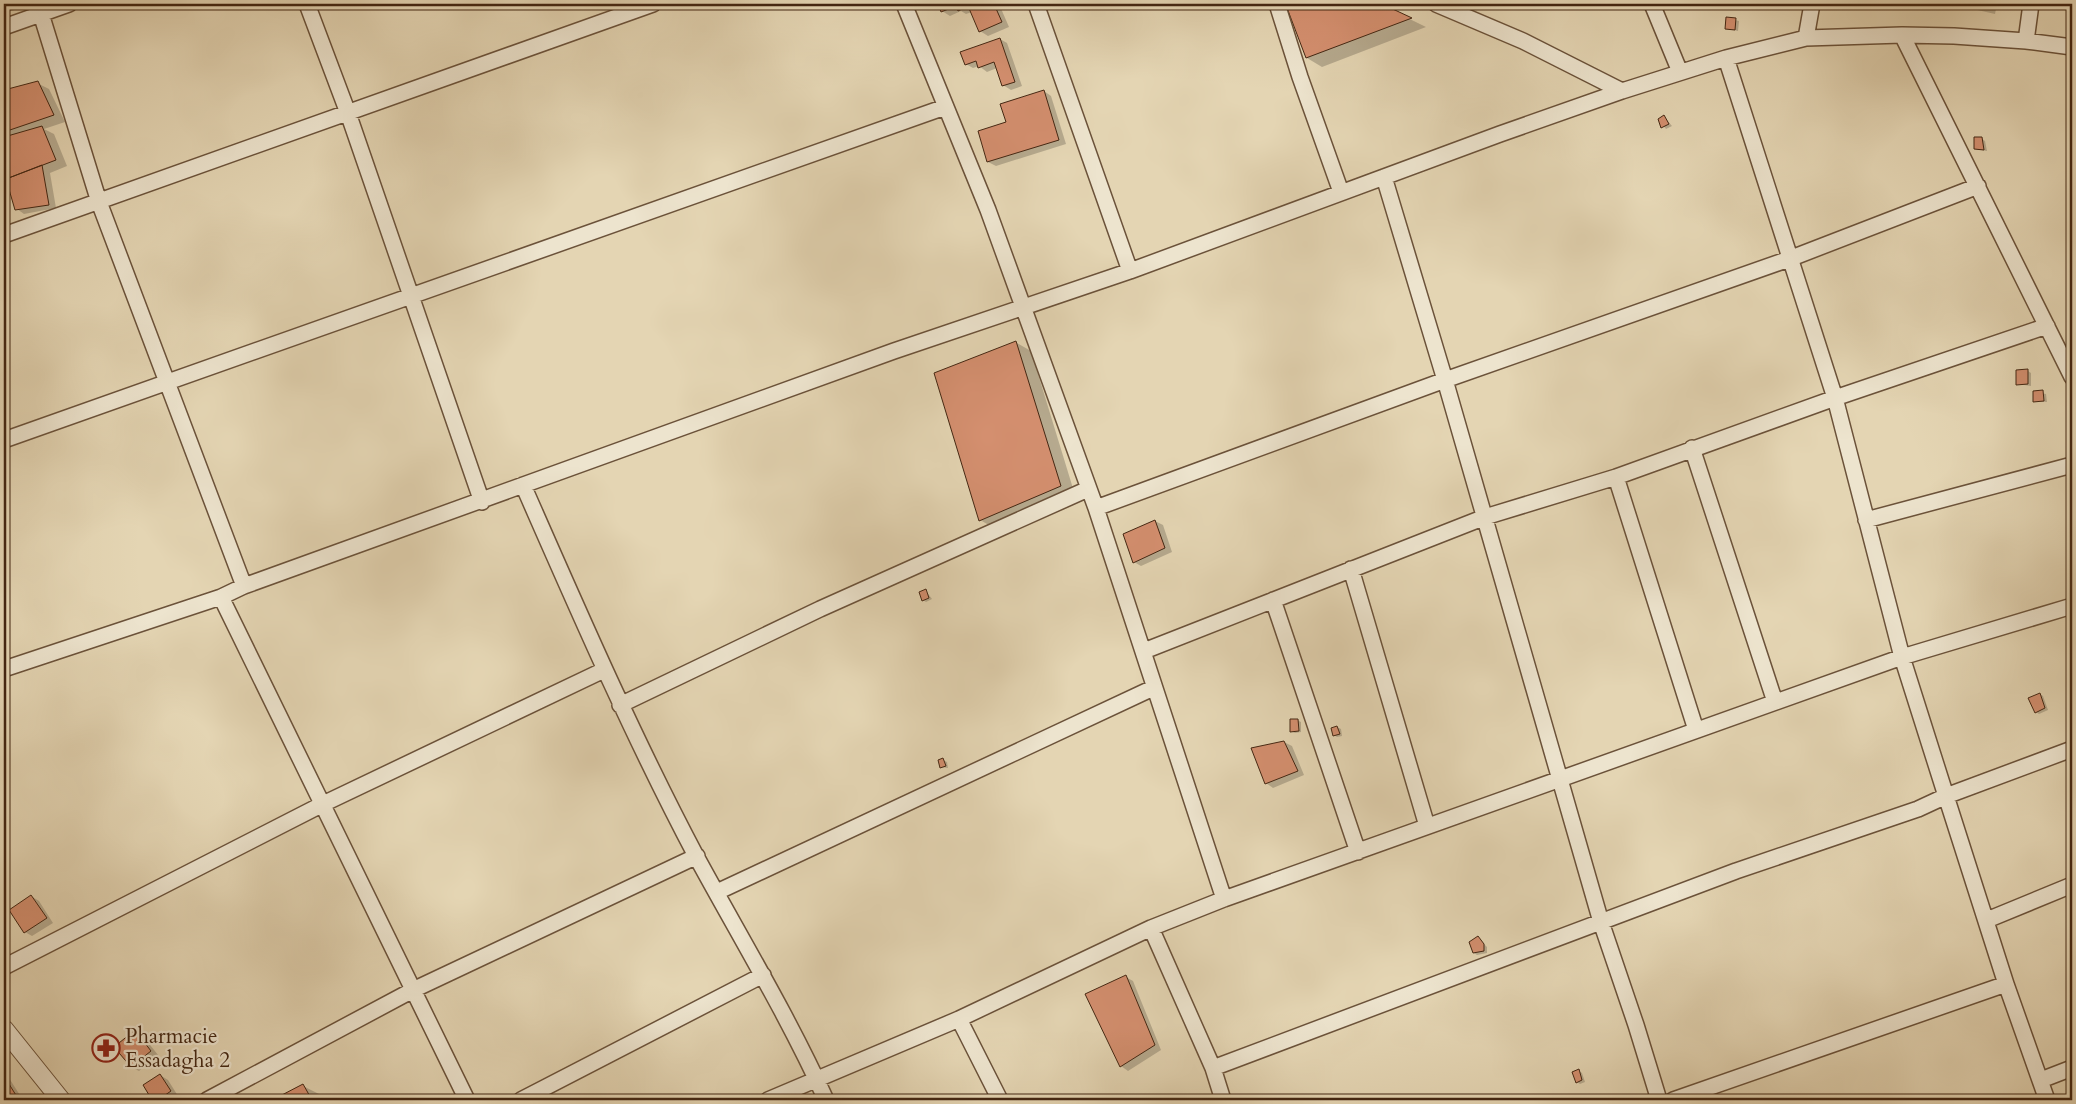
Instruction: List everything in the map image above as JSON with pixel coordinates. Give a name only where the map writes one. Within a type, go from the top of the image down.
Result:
[{"type":"street","points":[[4,27],[40,8],[70,4]]},
{"type":"street","points":[[307,4],[348,113],[482,502]]},
{"type":"street","points":[[4,235],[653,4]]},
{"type":"street","points":[[904,4],[988,210],[1096,508],[1144,651],[1153,688],[1224,898]]},
{"type":"street","points":[[1036,4],[1130,270]]},
{"type":"street","points":[[1278,4],[1300,78],[1341,192]]},
{"type":"street","points":[[1436,4],[1451,7],[1622,91]]},
{"type":"street","points":[[1652,4],[1680,72]]},
{"type":"street","points":[[1806,38],[1812,4]]},
{"type":"street","points":[[2026,40],[2031,4]]},
{"type":"street","points":[[40,8],[99,202],[244,586]]},
{"type":"street","points":[[1902,35],[2072,376]]},
{"type":"street","points":[[4,669],[221,598],[244,586],[482,502],[523,485],[894,351],[1130,270],[1622,91],[1726,58],[1806,38],[1902,35],[2026,40],[2072,47]]},
{"type":"street","points":[[1726,58],[1835,398],[1902,656],[2006,984],[2047,1100]]},
{"type":"street","points":[[4,440],[945,107]]},
{"type":"street","points":[[1384,177],[1445,380],[1601,922],[1636,1024],[1659,1100]]},
{"type":"street","points":[[1096,508],[1445,380],[1789,259],[1978,186]]},
{"type":"street","points":[[1144,651],[1484,517],[1616,477],[1692,448],[2047,326]]},
{"type":"street","points":[[1692,448],[1775,702]]},
{"type":"street","points":[[1866,520],[2072,465]]},
{"type":"street","points":[[1616,477],[1696,730]]},
{"type":"street","points":[[523,485],[620,705],[697,856],[763,975],[826,1100]]},
{"type":"street","points":[[620,705],[820,609],[1088,489]]},
{"type":"street","points":[[1351,569],[1427,826]]},
{"type":"street","points":[[221,598],[467,1100]]},
{"type":"street","points":[[1274,600],[1358,852]]},
{"type":"street","points":[[768,1100],[816,1078],[959,1019],[1151,928],[1224,898],[1358,852],[1902,656],[2072,606]]},
{"type":"street","points":[[4,967],[323,804],[604,670]]},
{"type":"street","points":[[717,892],[1153,688]]},
{"type":"street","points":[[1213,1068],[1736,871],[1918,809],[1946,796],[2072,748]]},
{"type":"street","points":[[207,1100],[413,990],[697,856]]},
{"type":"street","points":[[1986,920],[2072,886]]},
{"type":"street","points":[[1151,928],[1213,1068],[1223,1100]]},
{"type":"street","points":[[521,1100],[763,975]]},
{"type":"street","points":[[1673,1100],[2006,984]]},
{"type":"street","points":[[959,1019],[1000,1100]]},
{"type":"street","points":[[6,1038],[61,1100]]},
{"type":"street","points":[[2041,1080],[2072,1068]]},
{"type":"building","points":[[938,4],[994,4],[1002,22],[979,32],[968,6],[958,11],[956,6],[941,12]]},
{"type":"building","points":[[1299,4],[1382,4],[1412,18],[1306,58],[1287,8]]},
{"type":"building","points":[[1961,4],[1985,4],[1984,8]]},
{"type":"building","points":[[1726,17],[1736,18],[1735,30],[1725,29]]},
{"type":"building","points":[[1000,38],[1015,82],[1002,86],[994,62],[978,68],[976,61],[965,65],[960,52]]},
{"type":"building","points":[[38,81],[54,115],[4,132],[4,90]]},
{"type":"building","points":[[1044,90],[1059,140],[987,162],[978,131],[1006,122],[1000,104]]},
{"type":"building","points":[[1664,115],[1669,124],[1661,128],[1658,119]]},
{"type":"building","points":[[42,126],[56,160],[6,179],[4,137]]},
{"type":"building","points":[[1974,137],[1982,137],[1984,150],[1974,149]]},
{"type":"building","points":[[42,165],[49,205],[15,210],[6,179]]},
{"type":"building","points":[[1016,341],[1061,486],[979,521],[934,373]]},
{"type":"building","points":[[2028,369],[2028,384],[2016,385],[2016,370]]},
{"type":"building","points":[[2043,390],[2044,401],[2033,402],[2033,391]]},
{"type":"building","points":[[1155,520],[1165,548],[1133,563],[1123,534]]},
{"type":"building","points":[[926,589],[929,598],[922,601],[919,592]]},
{"type":"building","points":[[2040,693],[2045,708],[2035,713],[2028,698]]},
{"type":"building","points":[[1290,719],[1298,719],[1299,731],[1290,732]]},
{"type":"building","points":[[1337,726],[1340,734],[1333,736],[1331,728]]},
{"type":"building","points":[[1284,741],[1298,771],[1265,784],[1251,748]]},
{"type":"building","points":[[943,758],[946,766],[940,768],[938,760]]},
{"type":"building","points":[[31,895],[47,918],[24,933],[9,910]]},
{"type":"building","points":[[1478,936],[1484,944],[1484,951],[1473,953],[1469,942]]},
{"type":"building","points":[[1126,975],[1155,1045],[1120,1067],[1085,994]]},
{"type":"building","points":[[135,1030],[151,1051],[131,1067],[114,1047]]},
{"type":"building","points":[[1579,1069],[1582,1080],[1576,1083],[1572,1072]]},
{"type":"building","points":[[160,1074],[171,1091],[158,1100],[152,1100],[143,1085]]},
{"type":"building","points":[[4,1076],[19,1100],[4,1100]]},
{"type":"building","points":[[303,1084],[312,1100],[272,1100],[280,1096]]},
{"type":"place","name":"Pharmacie Essadagha 2","points":[[106,1048]]}]
